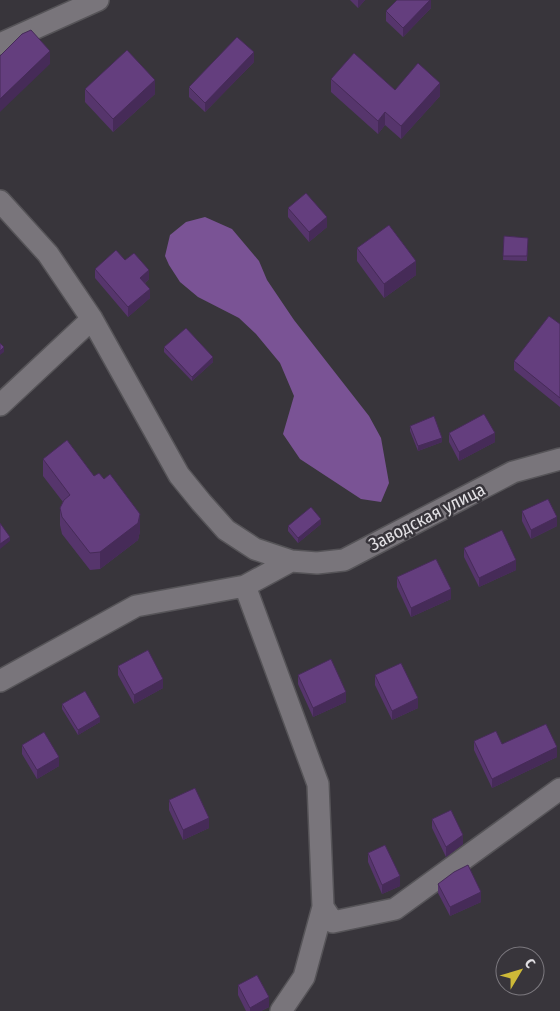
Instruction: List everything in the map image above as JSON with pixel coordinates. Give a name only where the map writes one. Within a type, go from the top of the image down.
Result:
[{"type":"street","points":[[0,44],[98,0]]},
{"type":"street","name":"Заводская улица","points":[[0,201],[48,254],[92,319],[179,475],[226,530],[255,549],[291,561],[317,563],[344,560],[513,472],[560,459]]},
{"type":"street","points":[[0,405],[92,319]]},
{"type":"street","points":[[0,681],[136,606],[245,586],[291,561]]},
{"type":"street","points":[[245,586],[318,784],[323,907],[304,976],[281,1011]]},
{"type":"street","points":[[323,907],[333,922],[395,909],[560,789]]},
{"type":"shaded area","points":[[205,217],[232,229],[259,261],[267,280],[294,320],[369,416],[381,438],[389,483],[381,502],[361,499],[300,459],[283,434],[294,396],[280,363],[256,334],[239,318],[198,297],[180,282],[169,265],[165,256],[170,235],[186,222]]},
{"type":"building","points":[[397,0],[430,0],[403,28],[386,11]]},
{"type":"building","points":[[31,30],[50,51],[0,99],[0,56],[22,34]]},
{"type":"building","points":[[237,37],[254,52],[205,103],[189,87]]},
{"type":"building","points":[[127,50],[155,80],[113,119],[85,89]]},
{"type":"building","points":[[354,53],[395,90],[418,63],[440,83],[401,126],[385,112],[378,121],[331,79]]},
{"type":"building","points":[[306,193],[327,217],[309,232],[288,208]]},
{"type":"building","points":[[389,225],[416,261],[384,284],[357,248]]},
{"type":"building","points":[[504,236],[528,238],[527,256],[503,256]]},
{"type":"building","points":[[116,250],[125,260],[134,253],[149,270],[140,278],[150,289],[128,307],[95,269]]},
{"type":"building","points":[[549,316],[560,324],[560,398],[514,361]]},
{"type":"building","points":[[186,328],[213,357],[192,377],[164,347]]},
{"type":"building","points":[[0,343],[4,347],[0,351]]},
{"type":"building","points":[[484,414],[495,433],[459,452],[449,433]]},
{"type":"building","points":[[434,416],[442,438],[418,446],[410,426]]},
{"type":"building","points":[[67,440],[94,476],[99,473],[104,479],[110,474],[140,514],[138,523],[100,552],[90,553],[62,517],[60,508],[64,500],[70,495],[43,459]]},
{"type":"building","points":[[548,499],[557,517],[531,530],[522,511]]},
{"type":"building","points":[[311,507],[321,519],[298,538],[288,526]]},
{"type":"building","points":[[0,523],[10,537],[0,544]]},
{"type":"building","points":[[502,530],[516,560],[479,578],[464,548]]},
{"type":"building","points":[[436,559],[451,589],[411,608],[397,577]]},
{"type":"building","points":[[148,650],[163,679],[134,695],[118,666]]},
{"type":"building","points":[[331,659],[346,692],[313,708],[298,675]]},
{"type":"building","points":[[401,663],[418,698],[392,711],[375,675]]},
{"type":"building","points":[[85,691],[100,717],[78,730],[62,704]]},
{"type":"building","points":[[546,724],[557,747],[492,779],[474,741],[496,731],[502,744]]},
{"type":"building","points":[[44,732],[59,757],[37,770],[22,745]]},
{"type":"building","points":[[195,788],[209,818],[183,830],[169,800]]},
{"type":"building","points":[[451,810],[463,835],[446,847],[432,819]]},
{"type":"building","points":[[385,845],[400,876],[382,885],[368,853]]},
{"type":"building","points":[[468,865],[481,892],[450,907],[438,884],[454,872]]},
{"type":"building","points":[[257,975],[269,997],[250,1008],[238,985]]}]
